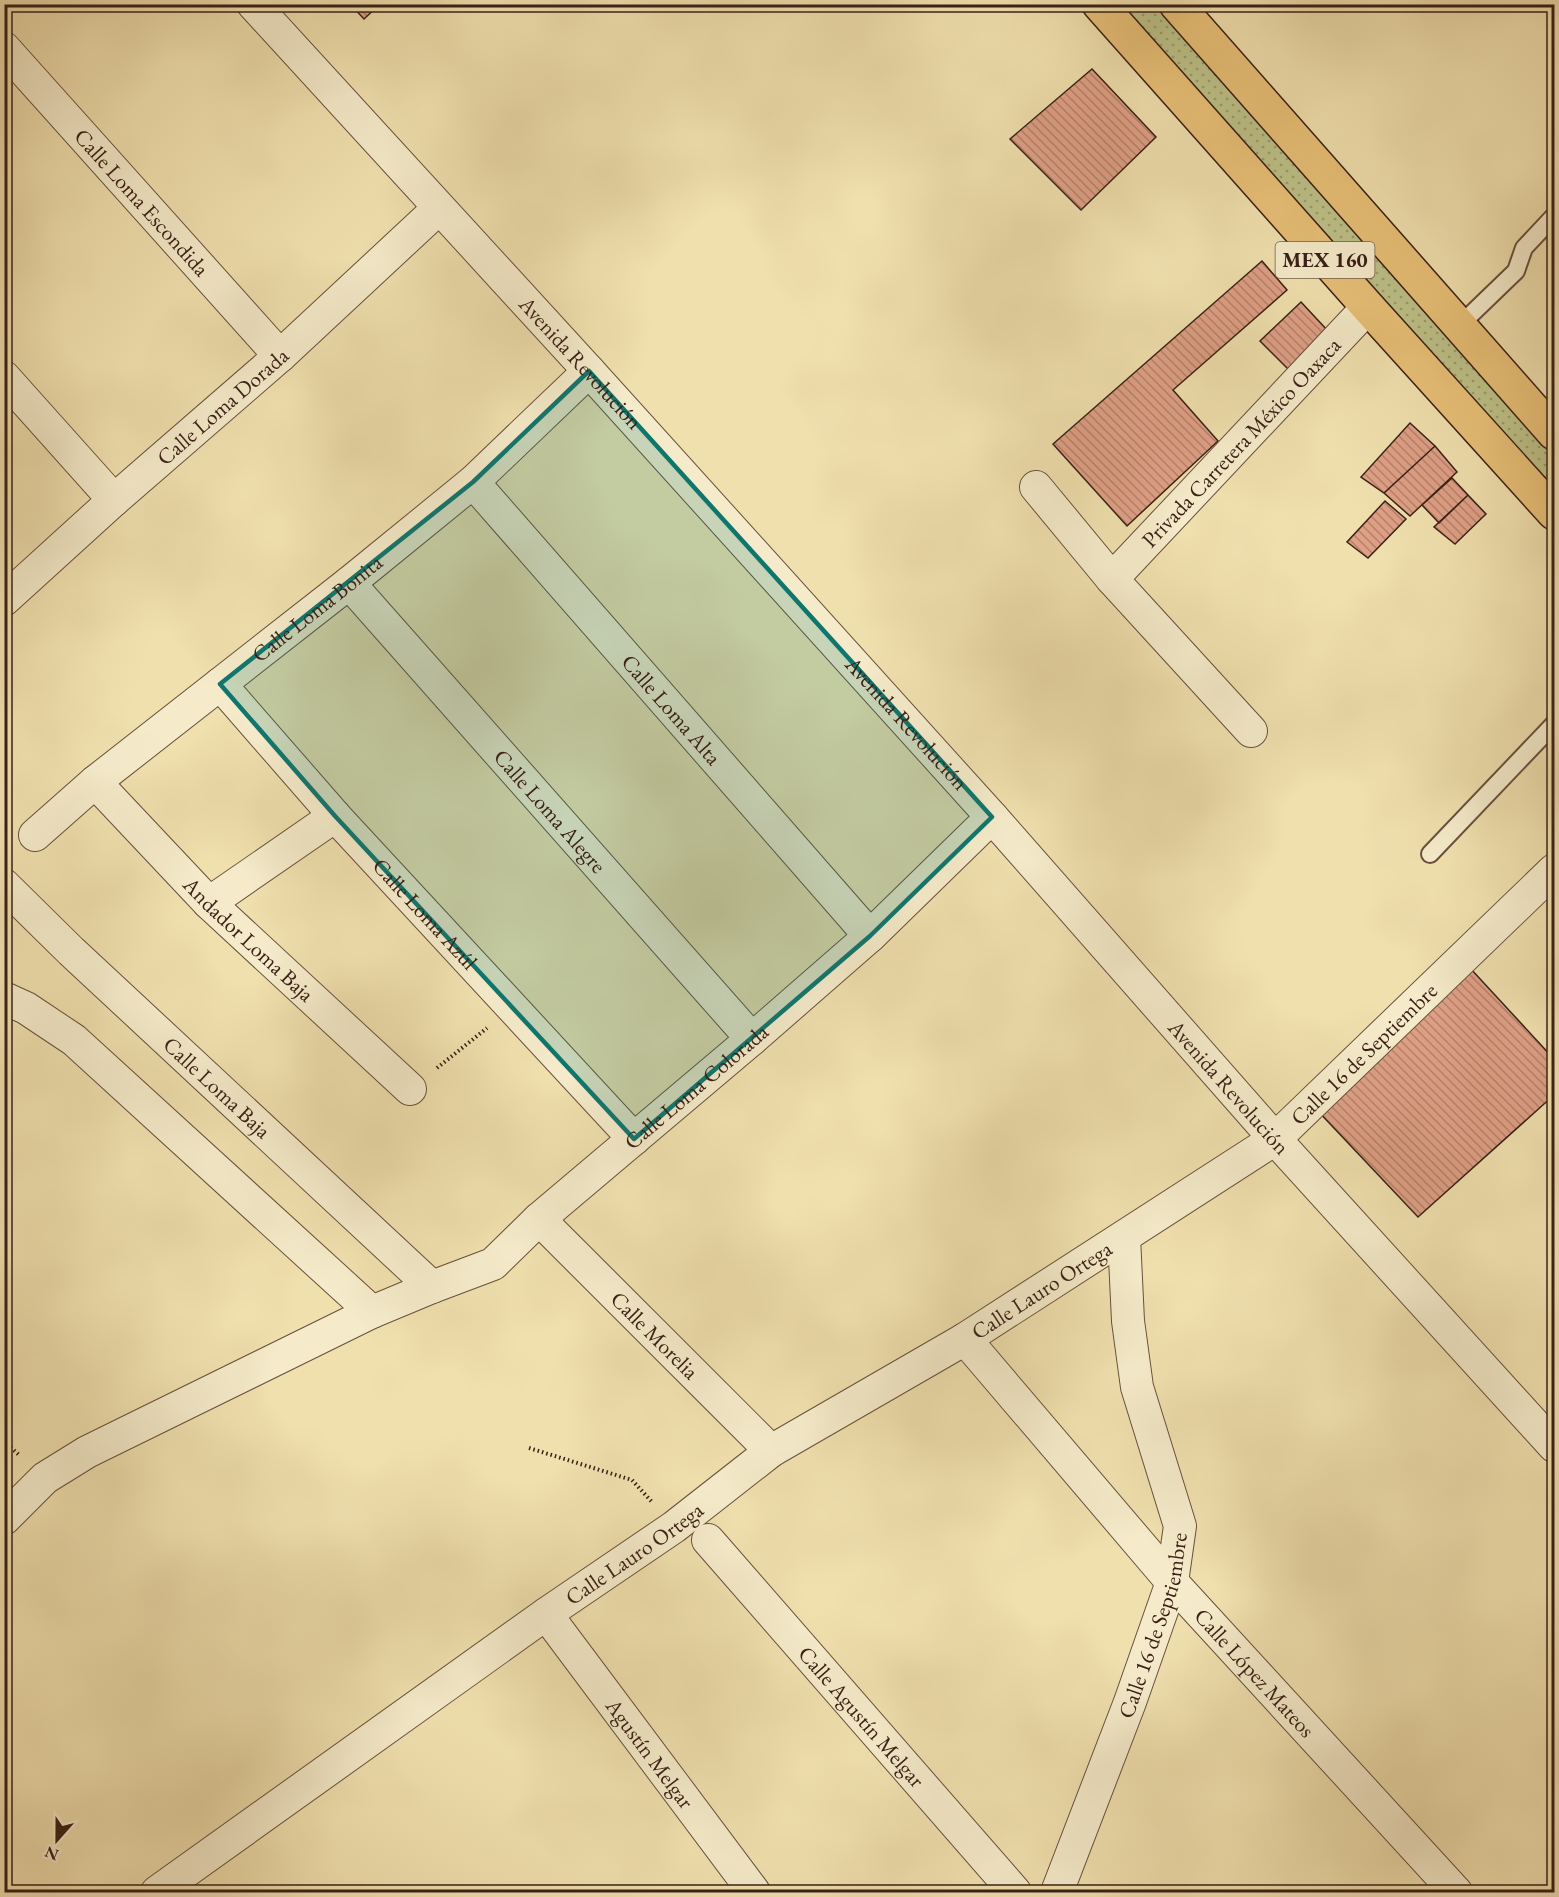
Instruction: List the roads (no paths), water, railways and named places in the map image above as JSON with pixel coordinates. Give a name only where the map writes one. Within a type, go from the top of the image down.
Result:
[{"type":"main road","name":"MEX 160","points":[[1099,4],[1554,513]]},
{"type":"main road","name":"MEX 160","points":[[1176,4],[1554,433]]},
{"type":"street","name":"Avenida Revolución","points":[[253,4],[992,817],[1275,1139],[1554,1446]]},
{"type":"street","name":"Calle Loma Escondida","points":[[4,48],[280,356]]},
{"type":"street","name":"Calle Loma Dorada","points":[[4,600],[114,500],[280,356],[439,208]]},
{"type":"street","name":"Privada Carretera México Oaxaca","points":[[1112,579],[1368,307]]},
{"type":"street","name":"Calle Loma Bonita","points":[[35,835],[95,782],[349,583],[473,482],[588,371]]},
{"type":"street","points":[[4,377],[114,500]]},
{"type":"street","name":"Calle Loma Alta","points":[[473,482],[870,936]]},
{"type":"street","points":[[1036,487],[1112,579],[1251,730]]},
{"type":"street","name":"Calle Loma Alegre","points":[[349,583],[752,1039]]},
{"type":"street","name":"Calle Loma Azúl","points":[[220,684],[335,816],[634,1139]]},
{"type":"street","name":"Andador Loma Baja","points":[[95,782],[209,903],[410,1089]]},
{"type":"street","points":[[209,903],[335,816]]},
{"type":"street","name":"Calle Loma Colorada","points":[[4,1519],[45,1478],[87,1452],[372,1312],[493,1264],[539,1219],[870,936],[992,817]]},
{"type":"street","name":"Calle 16 de Septiembre","points":[[1057,1893],[1130,1702],[1172,1582],[1180,1526],[1137,1387],[1128,1321],[1124,1237],[1275,1139],[1554,870]]},
{"type":"street","name":"Calle Loma Baja","points":[[4,885],[80,959],[432,1287]]},
{"type":"street","points":[[4,998],[26,1008],[74,1040],[372,1312]]},
{"type":"street","name":"Calle Morelia","points":[[539,1219],[771,1451]]},
{"type":"street","name":"Calle Lauro Ortega","points":[[157,1893],[546,1614],[675,1526],[771,1451],[965,1339],[1124,1237]]},
{"type":"street","name":"Calle López Mateos","points":[[965,1339],[1172,1582],[1456,1893]]},
{"type":"street","name":"Calle Agustín Melgar","points":[[708,1540],[1015,1893]]},
{"type":"street","name":"Agustín Melgar","points":[[546,1614],[751,1891]]},
{"type":"lane","points":[[1460,325],[1516,271],[1524,248],[1554,216]]},
{"type":"lane","points":[[1431,854],[1554,724]]}]
